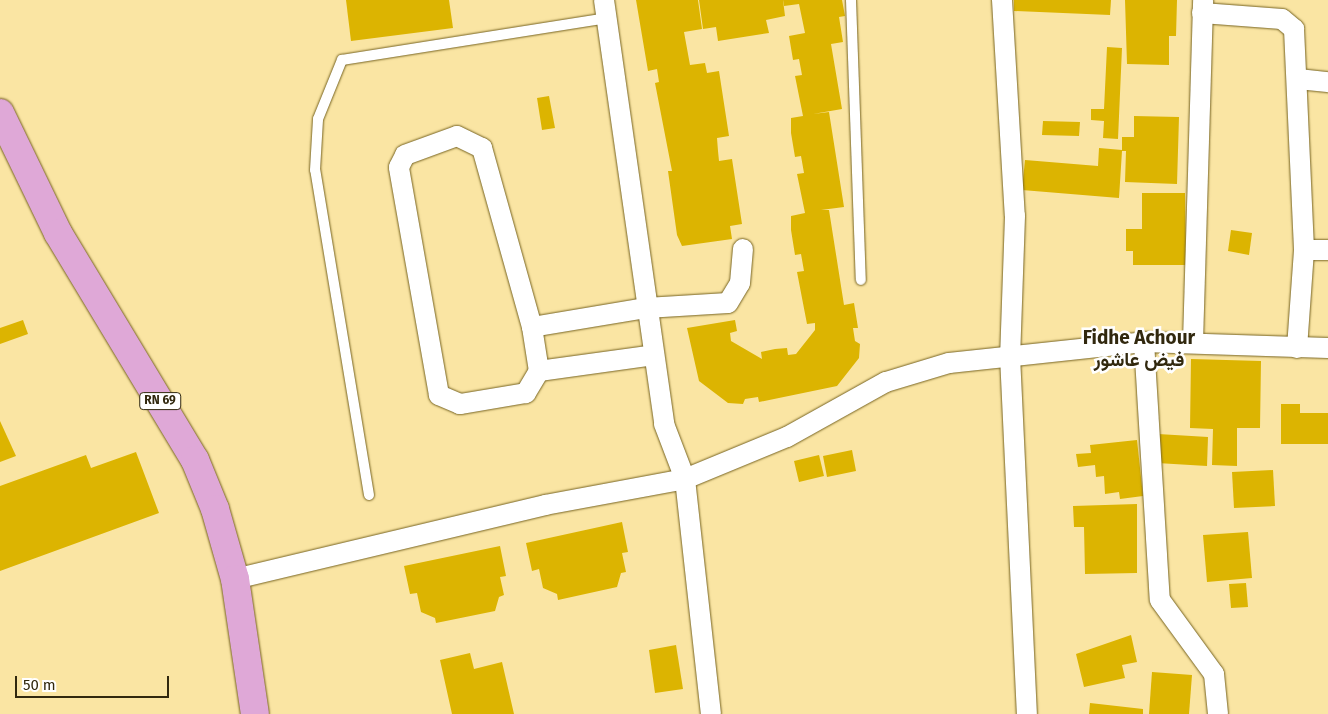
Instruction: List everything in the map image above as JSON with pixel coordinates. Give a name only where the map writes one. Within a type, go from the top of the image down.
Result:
[{"type":"main road","name":"RN 69","points":[[0,113],[58,233],[195,460],[215,509],[235,579],[255,714]]},
{"type":"street","points":[[1002,0],[1015,216],[1010,356],[1027,714]]},
{"type":"street","points":[[1193,342],[1203,6],[1282,19],[1294,29],[1298,79],[1304,250],[1297,348]]},
{"type":"street","points":[[605,9],[664,424],[686,479],[711,714]]},
{"type":"street","points":[[1298,79],[1328,82]]},
{"type":"street","points":[[458,136],[482,148],[532,327],[539,371],[526,393],[460,404],[439,395],[399,167],[405,155],[458,136]]},
{"type":"street","points":[[532,327],[646,308],[728,303],[740,283],[742,250]]},
{"type":"street","points":[[1304,250],[1328,250]]},
{"type":"street","points":[[1144,342],[1160,600],[1214,674],[1218,714]]},
{"type":"street","points":[[235,579],[546,504],[686,479],[787,437],[886,382],[949,363],[1144,342],[1193,342],[1328,348]]},
{"type":"street","points":[[539,371],[654,355]]},
{"type":"street","points":[[244,645],[244,714]]},
{"type":"lane","points":[[851,0],[862,280]]},
{"type":"lane","points":[[369,495],[315,170],[318,119],[342,60],[605,9]]},
{"type":"building","points":[[346,0],[449,0],[453,28],[351,41]]},
{"type":"building","points":[[636,0],[698,0],[702,29],[684,32],[690,65],[705,63],[707,73],[719,71],[729,136],[717,138],[719,161],[732,159],[742,224],[730,226],[732,239],[682,246],[677,235],[668,171],[672,171],[655,83],[659,82],[657,69],[648,71]]},
{"type":"building","points":[[699,0],[783,0],[785,16],[766,20],[769,33],[718,41],[716,27],[703,29]]},
{"type":"building","points":[[783,0],[842,0],[845,16],[839,17],[843,42],[831,44],[842,109],[813,114],[829,112],[844,207],[821,210],[829,210],[844,305],[854,303],[858,328],[853,328],[855,341],[860,344],[859,358],[837,386],[759,402],[758,397],[745,399],[743,404],[728,403],[699,381],[687,328],[735,320],[737,331],[730,333],[731,341],[762,359],[761,352],[775,349],[787,348],[788,355],[796,354],[815,330],[815,323],[807,324],[797,272],[804,271],[801,254],[795,255],[791,230],[791,216],[805,213],[797,174],[804,173],[801,156],[795,157],[791,133],[791,118],[803,116],[795,76],[802,75],[799,59],[793,60],[789,36],[805,33],[799,4],[784,6]]},
{"type":"building","points":[[1014,0],[1111,0],[1110,15],[1014,11]]},
{"type":"building","points":[[1125,0],[1177,0],[1176,36],[1169,36],[1169,65],[1127,64]]},
{"type":"building","points":[[1107,47],[1122,48],[1118,139],[1103,138],[1104,121],[1091,120],[1091,109],[1104,109]]},
{"type":"building","points":[[549,96],[555,128],[542,130],[537,98]]},
{"type":"building","points":[[1134,116],[1179,117],[1177,184],[1125,182],[1126,151],[1122,151],[1119,198],[1022,190],[1025,160],[1098,166],[1099,148],[1122,150],[1122,137],[1134,137]]},
{"type":"building","points":[[1043,121],[1080,122],[1079,136],[1042,135]]},
{"type":"building","points":[[1142,193],[1185,193],[1186,265],[1133,265],[1133,251],[1126,251],[1126,229],[1142,229]]},
{"type":"building","points":[[1231,230],[1252,233],[1249,255],[1228,251]]},
{"type":"building","points":[[23,320],[28,334],[0,344],[0,328]]},
{"type":"building","points":[[1191,359],[1261,361],[1260,428],[1237,428],[1237,466],[1212,465],[1213,429],[1190,428]]},
{"type":"building","points":[[1281,404],[1300,404],[1300,413],[1328,413],[1328,444],[1281,444]]},
{"type":"building","points":[[0,421],[16,456],[0,462]]},
{"type":"building","points":[[1158,434],[1208,437],[1207,466],[1157,463]]},
{"type":"building","points":[[1137,440],[1143,496],[1120,499],[1119,492],[1105,494],[1104,476],[1096,477],[1095,465],[1078,467],[1076,454],[1091,453],[1090,445]]},
{"type":"building","points":[[852,450],[856,471],[827,477],[823,456]]},
{"type":"building","points":[[136,452],[159,513],[0,571],[0,486],[86,455],[91,468]]},
{"type":"building","points":[[819,455],[824,476],[799,482],[794,461]]},
{"type":"building","points":[[1273,470],[1275,506],[1234,508],[1232,472]]},
{"type":"building","points":[[1137,504],[1137,573],[1085,574],[1084,527],[1074,527],[1073,506]]},
{"type":"building","points":[[622,522],[628,552],[622,553],[626,572],[621,573],[617,587],[558,600],[557,594],[543,588],[539,569],[532,571],[526,543]]},
{"type":"building","points":[[1248,532],[1252,578],[1207,582],[1203,535]]},
{"type":"building","points":[[500,546],[506,576],[500,577],[504,595],[499,597],[495,611],[436,623],[435,618],[421,612],[417,593],[410,594],[404,566]]},
{"type":"building","points":[[1246,583],[1248,607],[1231,608],[1229,584]]},
{"type":"building","points":[[1131,635],[1137,662],[1122,665],[1125,678],[1084,687],[1076,654]]},
{"type":"building","points":[[676,645],[683,689],[655,693],[649,650]]},
{"type":"building","points":[[470,653],[474,669],[502,662],[514,714],[452,714],[440,660]]},
{"type":"building","points":[[1152,672],[1192,675],[1189,714],[1149,714]]},
{"type":"building","points":[[1090,703],[1143,709],[1143,714],[1089,714]]},
{"type":"district","name":"Fidhe Achour فيض عاشور","points":[[1139,349]]}]
